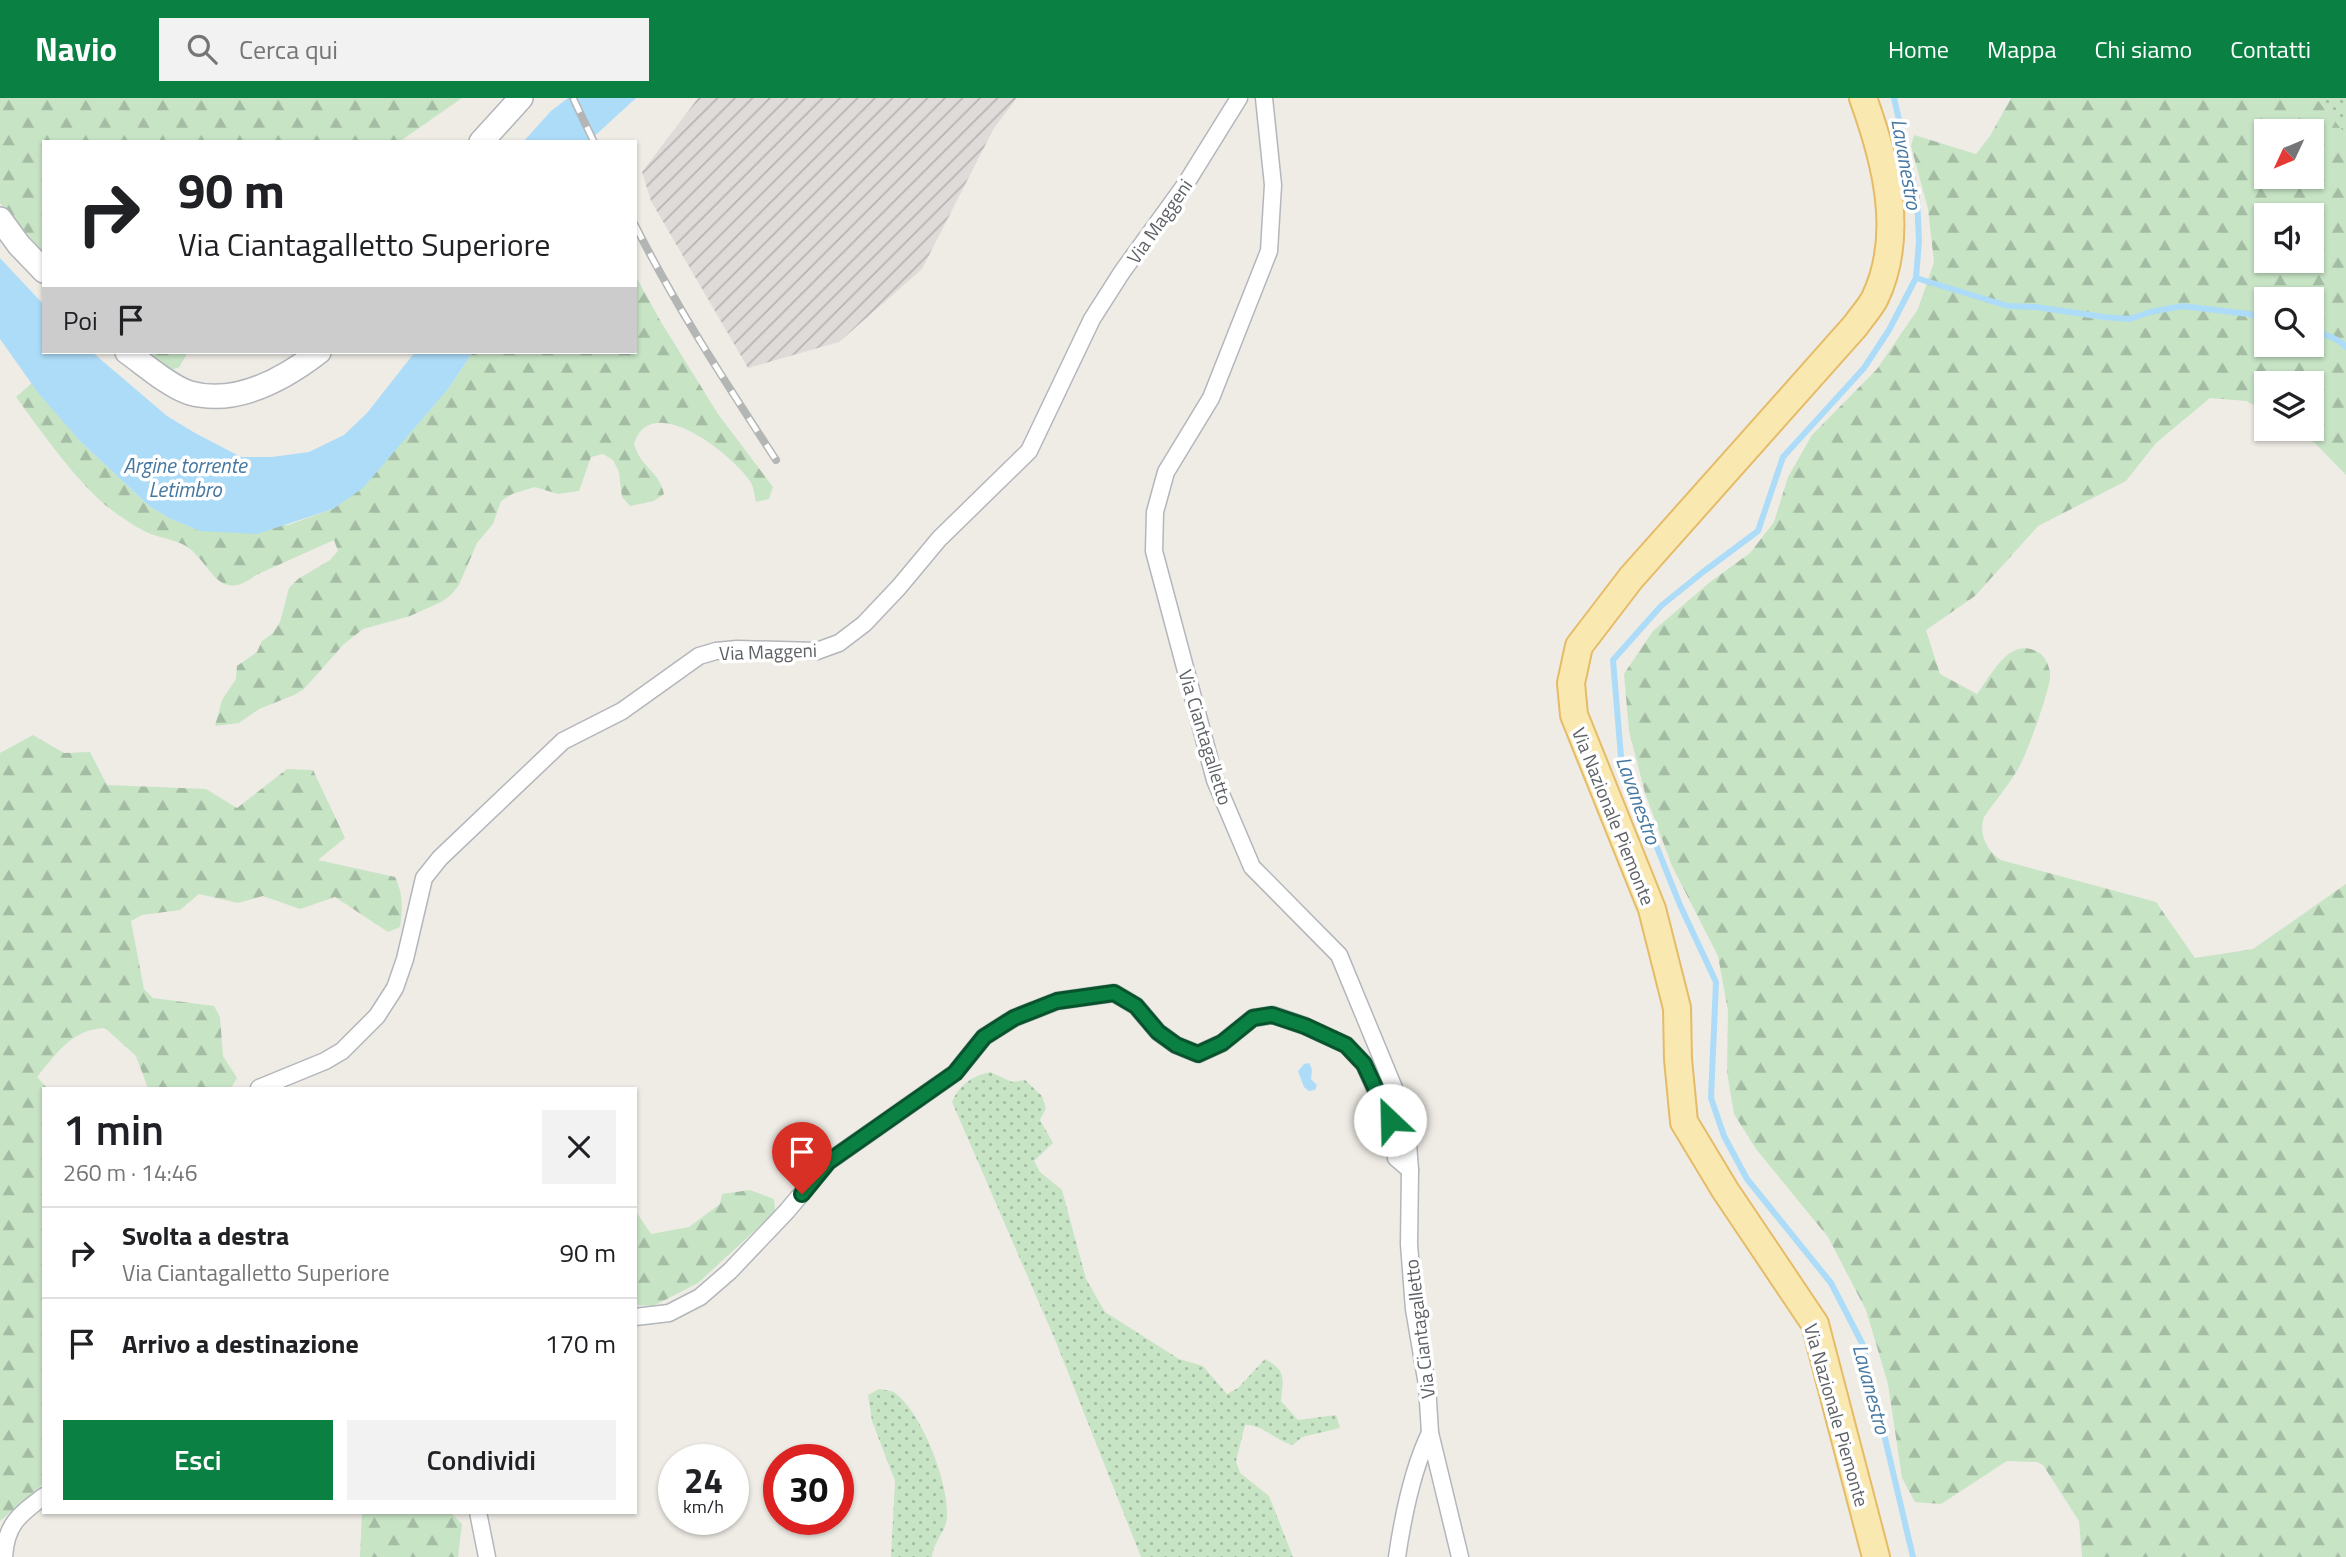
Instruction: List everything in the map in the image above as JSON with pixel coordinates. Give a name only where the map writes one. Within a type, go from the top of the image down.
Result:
[{"type":"main road","points":[[483,140],[521,98]]},
{"type":"main road","name":"Via Nazionale Piemonte","points":[[1863,98],[1877,136],[1891,219],[1882,278],[1874,299],[1856,325],[1631,578],[1579,646],[1571,683],[1574,715],[1652,909],[1677,1008],[1684,1122],[1725,1190],[1815,1324],[1876,1557]]},
{"type":"main road","points":[[0,219],[19,245],[42,269]]},
{"type":"main road","points":[[130,354],[188,392],[207,396],[231,395],[261,387],[291,373],[316,354]]},
{"type":"street","name":"Via Maggeni","points":[[261,1087],[325,1061],[342,1051],[377,1016],[395,988],[405,960],[424,878],[463,836],[564,741],[622,711],[699,656],[737,649],[817,651],[839,643],[864,624],[939,539],[1029,451],[1092,319],[1122,272],[1185,185],[1239,98]]},
{"type":"street","name":"Via Ciantagalletto","points":[[1264,98],[1273,186],[1269,251],[1211,398],[1167,472],[1155,512],[1154,551],[1215,780],[1252,867],[1339,955],[1406,1117],[1413,1308],[1427,1385],[1430,1433],[1460,1557]]},
{"type":"street","points":[[637,1317],[669,1313],[700,1297],[730,1271],[787,1212],[828,1162],[955,1073],[984,1037],[1014,1018],[1057,1001],[1114,993],[1136,1006],[1158,1032],[1176,1045],[1198,1054],[1222,1043],[1253,1018],[1272,1015],[1305,1026],[1346,1045],[1364,1064],[1390,1120],[1396,1158],[1410,1170]]},
{"type":"street","name":"Via Ciantagalletto","points":[[1397,1557],[1413,1485],[1430,1433]]},
{"type":"street","points":[[4,1557],[5,1539],[10,1528],[23,1512],[42,1498]]},
{"type":"street","points":[[478,1514],[487,1557]]},
{"type":"shaded area","points":[[698,98],[1017,98],[994,128],[922,269],[839,342],[748,368],[651,201],[642,172]]},
{"type":"green space","points":[[0,98],[462,98],[402,140],[42,140],[42,251],[0,203]]},
{"type":"green space","points":[[2011,98],[2316,98],[2346,135],[2346,475],[2312,441],[2324,441],[2324,371],[2254,371],[2254,405],[2246,401],[2210,398],[2156,443],[2126,481],[2038,526],[1975,596],[1926,630],[1940,674],[1977,694],[1996,667],[2011,652],[2030,649],[2041,654],[2048,665],[2048,686],[2027,751],[1982,823],[1985,842],[2001,860],[2156,902],[2195,958],[2253,949],[2346,884],[2346,1557],[2082,1557],[2079,1521],[2043,1465],[2037,1462],[2007,1461],[1941,1504],[1915,1502],[1902,1478],[1888,1384],[1866,1310],[1828,1237],[1756,1149],[1734,1114],[1727,1072],[1728,1011],[1718,956],[1672,866],[1645,793],[1629,731],[1624,674],[1653,631],[1710,582],[1750,553],[1774,522],[1788,477],[1812,435],[1877,369],[1918,309],[1934,262],[1928,209],[1911,146],[1914,135],[1976,154],[1990,136]]},
{"type":"green space","points":[[2316,98],[2346,98],[2346,135]]},
{"type":"green space","points":[[637,279],[718,414],[773,487],[769,499],[756,502],[751,483],[718,449],[688,430],[673,425],[659,423],[647,426],[642,429],[634,443],[641,458],[662,486],[664,494],[654,501],[630,506],[622,497],[619,472],[613,460],[603,454],[591,457],[579,491],[558,494],[535,487],[512,494],[501,501],[493,524],[477,543],[459,585],[451,595],[410,616],[363,629],[343,645],[304,689],[259,709],[239,723],[215,726],[222,700],[236,679],[237,666],[257,652],[262,641],[273,633],[280,622],[289,588],[298,579],[330,560],[338,551],[334,540],[243,583],[233,586],[225,584],[217,579],[189,548],[144,531],[100,500],[61,457],[16,397],[32,383],[80,441],[149,506],[200,531],[288,525],[333,509],[407,436],[448,389],[472,354],[637,354]]},
{"type":"green space","points":[[147,354],[187,354],[179,367],[172,370]]},
{"type":"green space","points":[[33,735],[64,753],[90,752],[107,785],[206,789],[237,808],[287,769],[313,770],[345,838],[318,860],[395,877],[401,895],[402,914],[400,927],[388,932],[335,897],[300,909],[263,896],[238,903],[199,894],[180,910],[142,915],[131,921],[144,989],[153,998],[214,1006],[220,1017],[223,1056],[237,1078],[232,1087],[148,1087],[136,1056],[105,1028],[93,1029],[74,1038],[37,1077],[46,1087],[42,1087],[42,1485],[0,1521],[0,753]]},
{"type":"green space","points":[[990,1072],[1012,1082],[1025,1080],[1042,1096],[1046,1108],[1040,1120],[1053,1143],[1034,1161],[1040,1172],[1062,1190],[1086,1279],[1105,1312],[1179,1359],[1203,1366],[1227,1394],[1238,1388],[1265,1359],[1280,1371],[1283,1381],[1281,1401],[1298,1420],[1336,1415],[1340,1428],[1302,1437],[1293,1445],[1258,1427],[1245,1425],[1236,1461],[1240,1473],[1269,1496],[1293,1557],[1141,1557],[1056,1342],[952,1102],[967,1082]]},
{"type":"green space","points":[[750,1190],[774,1199],[775,1212],[698,1283],[653,1306],[637,1305],[637,1213],[651,1234],[689,1227],[720,1204],[722,1194]]},
{"type":"green space","points":[[879,1389],[893,1392],[915,1416],[939,1468],[947,1517],[932,1557],[891,1557],[895,1481],[872,1421],[868,1395]]},
{"type":"green space","points":[[362,1514],[452,1514],[462,1524],[458,1557],[360,1557]]},
{"type":"water","points":[[568,98],[636,98],[590,140],[525,140],[551,111]]},
{"type":"water","name":"Argine torrente Letimbro","points":[[0,258],[42,303],[42,354],[94,354],[167,416],[241,457],[271,457],[309,452],[344,435],[367,413],[413,354],[472,354],[448,389],[363,488],[333,509],[257,534],[200,531],[149,506],[80,441],[39,394],[0,339]]},
{"type":"water","points":[[1309,1063],[1312,1069],[1311,1079],[1317,1085],[1315,1090],[1309,1091],[1304,1087],[1298,1071],[1304,1064]]},
{"type":"waterway","name":"Lavanestro","points":[[1894,98],[1917,197],[1919,241],[1916,278],[1889,330],[1864,368],[1783,457],[1758,531],[1661,606],[1613,660],[1621,757],[1680,905],[1716,982],[1711,1098],[1724,1136],[1747,1179],[1831,1283],[1863,1345],[1913,1557]]},
{"type":"waterway","points":[[1916,278],[2008,306],[2036,307],[2104,317],[2130,319],[2182,306],[2254,315]]},
{"type":"waterway","points":[[2324,335],[2346,347]]},
{"type":"railway","points":[[573,98],[593,140]]},
{"type":"railway","points":[[637,229],[684,315],[776,460]]},
{"type":"route","points":[[802,1194],[828,1162],[955,1073],[984,1037],[1014,1018],[1035,1009],[1057,1001],[1089,996],[1114,993],[1136,1006],[1158,1032],[1176,1045],[1198,1054],[1222,1043],[1253,1018],[1272,1015],[1305,1026],[1346,1045],[1364,1064],[1390,1120]]}]
